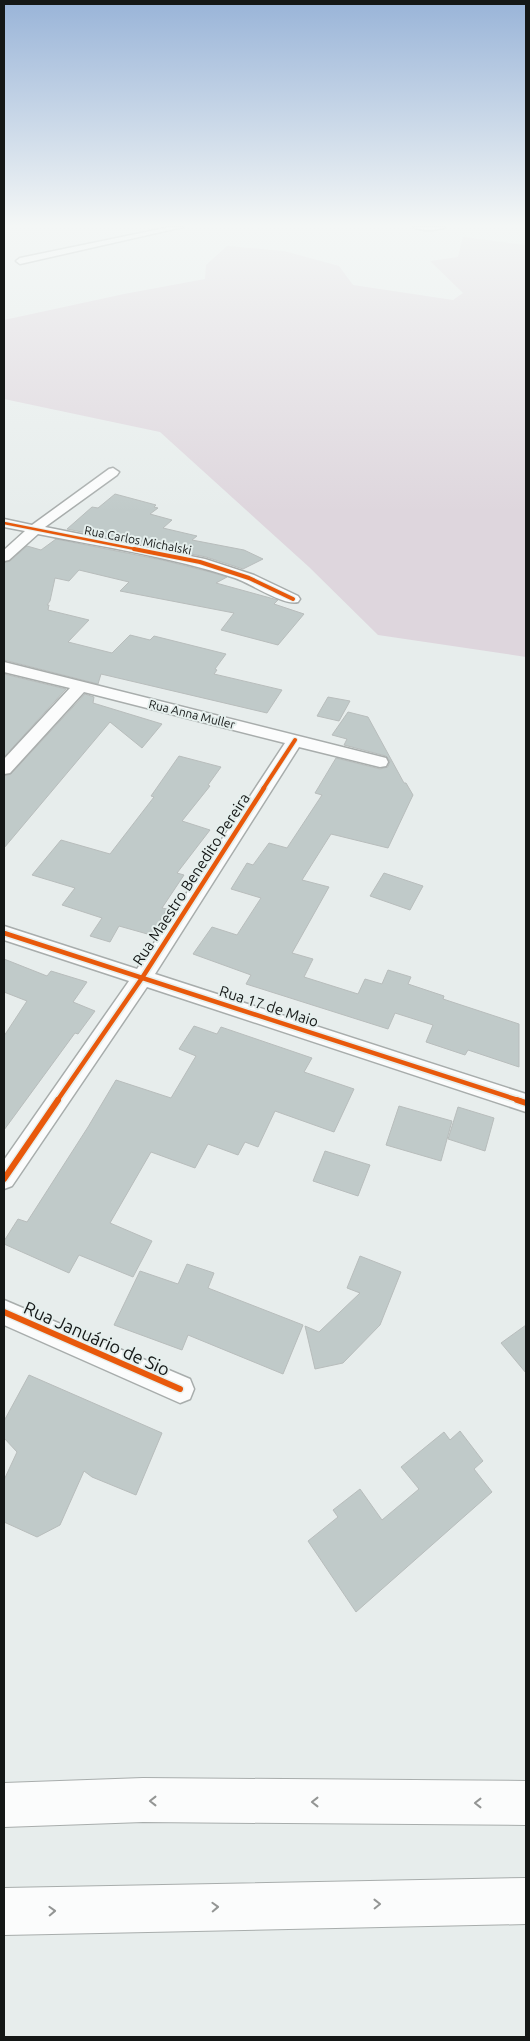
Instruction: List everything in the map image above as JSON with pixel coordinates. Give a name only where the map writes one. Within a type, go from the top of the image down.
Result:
[{"type":"highway","points":[[4,1804],[143,1800],[526,1803]]},
{"type":"highway","points":[[4,1912],[526,1901]]},
{"type":"street","points":[[4,557],[112,472]]},
{"type":"street","name":"Rua Carlos Michalski","points":[[4,523],[200,562],[248,578],[293,600]]},
{"type":"street","name":"Rua Anna Muller","points":[[4,667],[380,762]]},
{"type":"street","points":[[4,769],[81,686]]},
{"type":"street","name":"Rua Maestro Benedito Pereira","points":[[4,1179],[142,978],[295,740]]},
{"type":"street","name":"Rua 17 de Maio","points":[[4,933],[526,1103]]},
{"type":"street","name":"Rua Januário de Sio","points":[[4,1312],[180,1389]]},
{"type":"shaded area","points":[[4,322],[526,322],[526,657],[378,635],[309,567],[160,432],[4,399]]},
{"type":"building","points":[[115,494],[156,505],[154,507],[158,508],[150,514],[172,520],[163,528],[197,536],[192,540],[244,550],[263,559],[243,569],[206,557],[67,529],[92,507],[98,508]]},
{"type":"building","points":[[56,539],[162,560],[227,577],[216,583],[278,600],[274,604],[304,614],[278,645],[221,630],[234,613],[120,591],[129,582],[79,570],[69,581],[55,578],[50,601],[47,605],[49,605],[48,610],[89,620],[68,642],[112,653],[130,635],[150,640],[154,636],[226,654],[215,669],[217,670],[214,674],[282,690],[267,713],[101,674],[98,684],[4,660],[4,563],[10,561],[27,546],[41,550]]},
{"type":"building","points":[[4,674],[66,689],[4,757]]},
{"type":"building","points":[[85,694],[94,697],[93,703],[162,724],[142,748],[110,722],[4,848],[4,776],[11,774]]},
{"type":"building","points":[[328,697],[350,701],[339,721],[317,716]]},
{"type":"building","points":[[348,712],[368,717],[404,783],[406,783],[413,795],[388,848],[331,834],[302,880],[329,887],[292,953],[313,959],[304,977],[358,994],[365,979],[382,984],[388,970],[411,977],[408,984],[444,996],[443,999],[519,1024],[519,1067],[468,1050],[465,1055],[426,1042],[433,1025],[395,1013],[388,1029],[246,984],[251,975],[193,954],[212,927],[237,935],[261,898],[231,889],[247,863],[253,865],[269,843],[287,848],[322,795],[315,793],[336,758],[380,769],[388,767],[390,761],[386,756],[344,745],[347,739],[332,735]]},
{"type":"building","points":[[179,756],[221,767],[208,785],[210,786],[182,821],[210,830],[177,873],[184,875],[162,908],[167,909],[151,935],[119,926],[110,942],[90,936],[102,918],[62,905],[75,888],[32,875],[61,840],[110,854],[154,797],[151,796]]},
{"type":"building","points":[[384,873],[423,886],[410,910],[370,896]]},
{"type":"building","points":[[4,959],[47,976],[51,971],[87,982],[73,1002],[95,1011],[78,1034],[75,1033],[4,1130],[4,1036],[27,1001],[4,992]]},
{"type":"building","points":[[194,1026],[217,1034],[221,1027],[312,1058],[304,1072],[354,1089],[334,1132],[275,1111],[258,1147],[245,1142],[238,1155],[208,1144],[195,1168],[151,1152],[110,1223],[152,1241],[133,1277],[79,1255],[69,1273],[4,1244],[18,1219],[27,1222],[116,1080],[171,1098],[196,1056],[179,1049]]},
{"type":"building","points":[[399,1106],[452,1121],[441,1161],[386,1145]]},
{"type":"building","points":[[458,1107],[494,1118],[485,1151],[448,1139]]},
{"type":"building","points":[[325,1151],[370,1165],[358,1196],[313,1181]]},
{"type":"building","points":[[360,1256],[401,1272],[380,1325],[343,1363],[315,1369],[305,1326],[319,1332],[360,1293],[347,1288]]},
{"type":"building","points":[[187,1264],[214,1273],[208,1288],[303,1325],[283,1374],[188,1335],[182,1350],[114,1325],[140,1271],[178,1284]]},
{"type":"building","points":[[526,1325],[526,1373],[501,1343]]},
{"type":"building","points":[[29,1375],[162,1433],[136,1495],[92,1477],[84,1471],[60,1525],[37,1537],[4,1522],[4,1480],[17,1452],[4,1438],[4,1421]]},
{"type":"building","points":[[460,1431],[483,1461],[474,1469],[492,1492],[356,1612],[308,1541],[338,1517],[333,1510],[360,1489],[382,1520],[419,1489],[401,1467],[444,1432],[450,1440]]},
{"type":"cycle path","points":[[4,523],[200,562],[249,578],[293,599]]},
{"type":"cycle path","points":[[4,1179],[142,978],[295,740]]},
{"type":"cycle path","points":[[4,933],[526,1103]]},
{"type":"cycle path","points":[[4,1312],[180,1389]]}]
